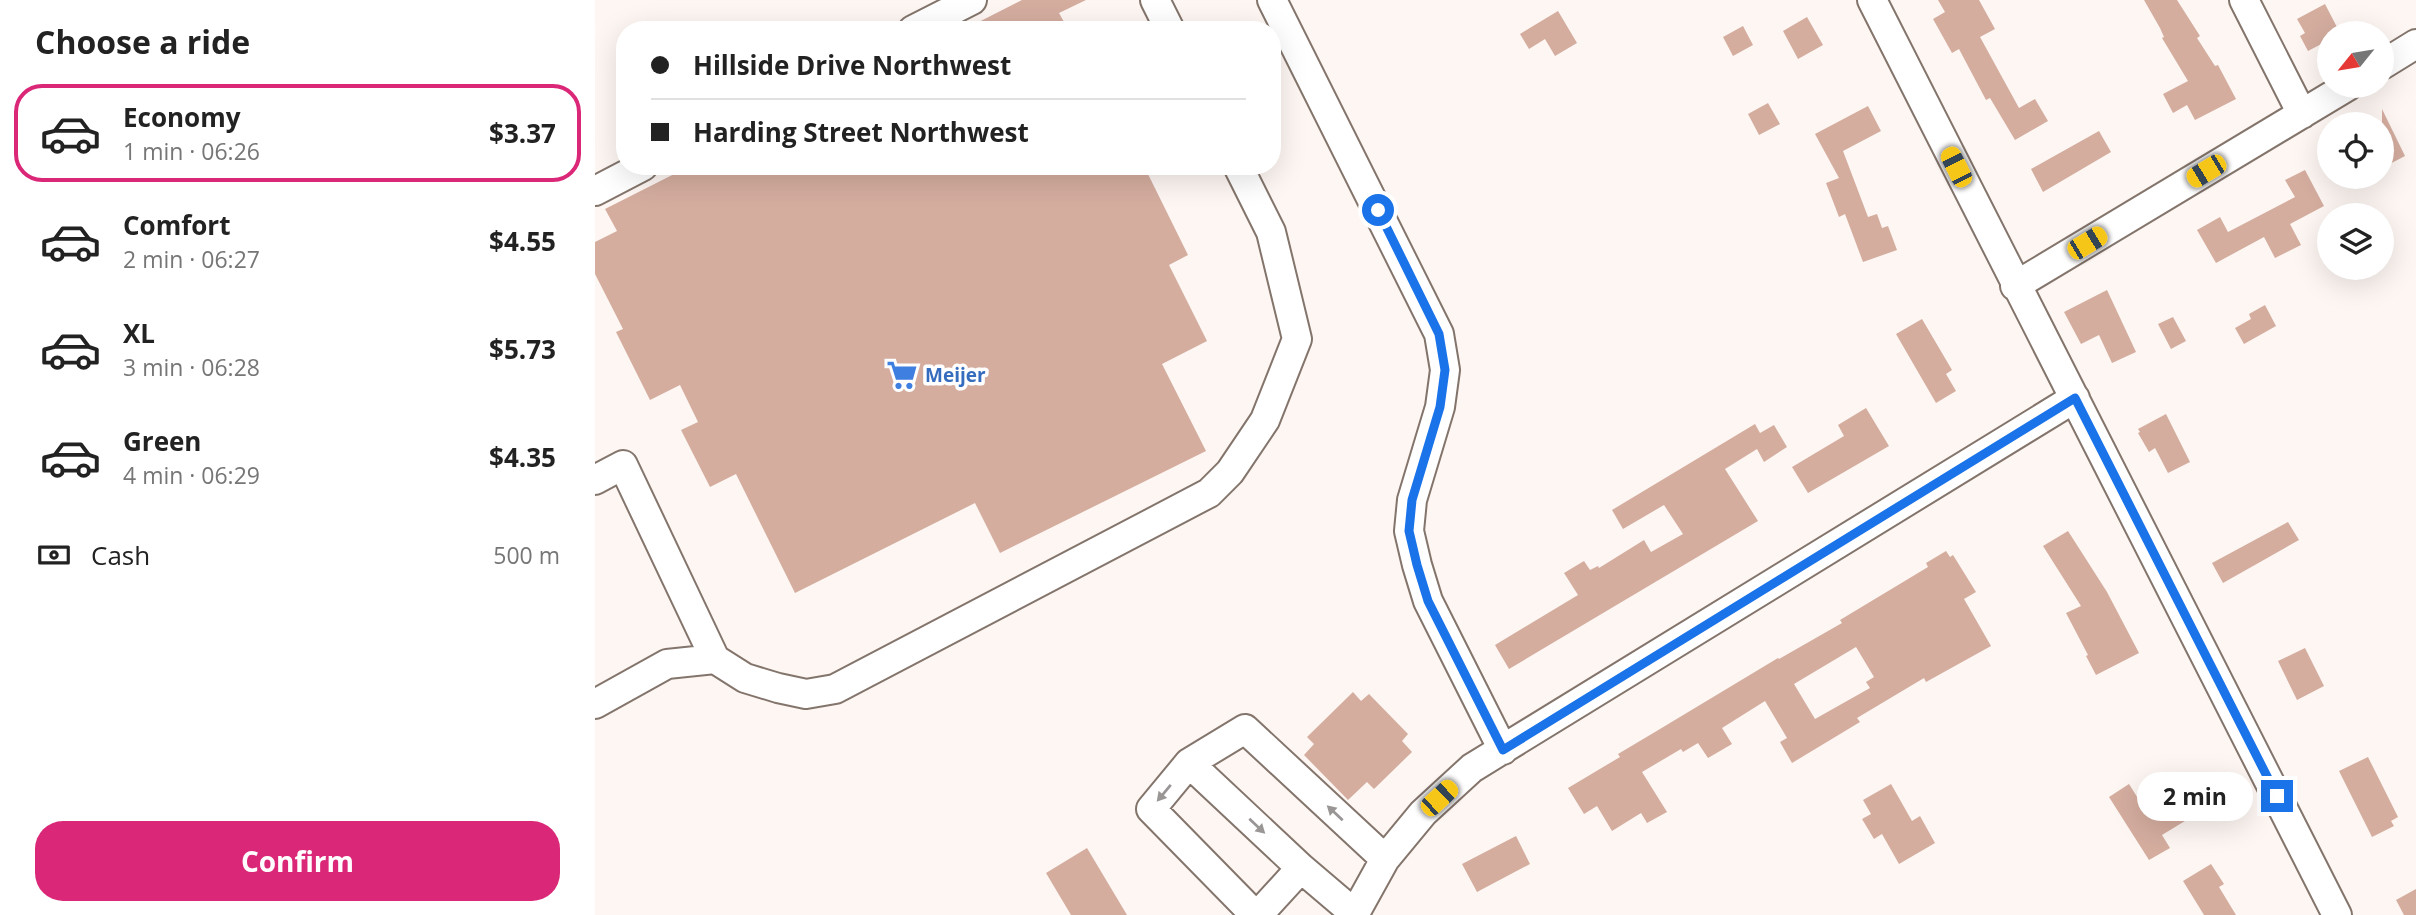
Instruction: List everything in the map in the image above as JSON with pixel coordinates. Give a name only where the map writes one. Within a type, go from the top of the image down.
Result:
[{"type":"street","points":[[931,21],[972,0]]},
{"type":"street","points":[[1156,0],[1166,21]]},
{"type":"street","points":[[1272,0],[1439,334],[1445,370],[1440,407],[1412,500],[1409,531],[1428,601],[1503,750]]},
{"type":"street","points":[[1872,0],[2337,915]]},
{"type":"street","points":[[2244,0],[2302,114]]},
{"type":"street","points":[[2394,58],[2416,44]]},
{"type":"street","points":[[2015,286],[2328,98]]},
{"type":"street","points":[[595,191],[626,175]]},
{"type":"street","points":[[595,480],[623,465],[715,659],[745,678],[778,688],[806,694],[835,689],[1209,493],[1230,472],[1265,420],[1297,340],[1271,232],[1242,175]]},
{"type":"street","points":[[1189,763],[1301,869],[1355,914],[1385,859],[1423,813],[1472,768],[2075,398]]},
{"type":"street","points":[[595,704],[667,664],[715,659]]},
{"type":"street","points":[[1301,869],[1257,915],[1151,808],[1189,763],[1245,729],[1385,859]]},
{"type":"building","points":[[1022,0],[1086,0],[1059,13],[1063,21],[981,21]]},
{"type":"building","points":[[1938,0],[1979,0],[1995,29],[1980,37],[2019,108],[2035,99],[2048,121],[2015,140],[1990,98],[1986,100],[1959,49],[1952,53],[1933,19],[1945,12]]},
{"type":"building","points":[[2144,0],[2177,0],[2200,36],[2197,38],[2215,66],[2218,65],[2236,99],[2195,120],[2187,105],[2173,113],[2163,94],[2188,81],[2162,38],[2164,37],[2160,28]]},
{"type":"building","points":[[2325,4],[2334,21],[2317,21],[2317,46],[2308,51],[2300,36],[2305,33],[2297,19]]},
{"type":"building","points":[[1558,11],[1577,43],[1555,56],[1545,39],[1529,49],[1520,34]]},
{"type":"building","points":[[1807,17],[1823,45],[1798,59],[1783,31]]},
{"type":"building","points":[[1743,26],[1753,45],[1733,56],[1723,37]]},
{"type":"building","points":[[1768,103],[1780,124],[1759,135],[1748,114]]},
{"type":"building","points":[[1868,106],[1881,131],[1843,151],[1868,217],[1877,214],[1882,228],[1888,226],[1897,250],[1863,262],[1845,214],[1839,217],[1826,183],[1839,178],[1815,134]]},
{"type":"building","points":[[2099,131],[2111,152],[2043,192],[2031,169]]},
{"type":"building","points":[[2394,134],[2405,156],[2394,162]]},
{"type":"building","points":[[2305,170],[2322,203],[2317,203],[2317,210],[2290,224],[2301,245],[2275,258],[2264,237],[2216,263],[2197,230],[2220,217],[2228,232],[2295,197],[2285,180]]},
{"type":"building","name":"Meijer","points":[[672,175],[1148,175],[1188,255],[1169,265],[1207,341],[1162,364],[1206,451],[1000,553],[975,503],[795,593],[736,474],[710,487],[681,430],[698,422],[680,385],[650,400],[616,332],[623,329],[595,274],[595,242],[617,231],[605,209]]},
{"type":"building","points":[[2107,290],[2136,352],[2112,363],[2099,335],[2081,344],[2064,312]]},
{"type":"building","points":[[2265,305],[2276,326],[2244,344],[2235,328],[2251,319],[2249,314]]},
{"type":"building","points":[[2173,317],[2186,341],[2171,349],[2158,324]]},
{"type":"building","points":[[1922,319],[1952,370],[1946,374],[1956,391],[1936,403],[1896,334]]},
{"type":"building","points":[[1866,408],[1889,446],[1808,493],[1792,467],[1844,436],[1838,425]]},
{"type":"building","points":[[2166,414],[2190,462],[2168,473],[2155,448],[2149,452],[2138,433],[2138,429]]},
{"type":"building","points":[[1755,424],[1760,433],[1774,425],[1787,447],[1764,462],[1757,449],[1725,469],[1758,521],[1509,669],[1495,645],[1578,595],[1564,573],[1584,561],[1590,570],[1598,566],[1599,568],[1644,540],[1651,552],[1683,534],[1664,505],[1623,529],[1612,510]]},
{"type":"building","points":[[2288,522],[2299,540],[2223,583],[2212,563]]},
{"type":"building","points":[[2068,531],[2107,592],[2139,653],[2096,675],[2066,613],[2081,606],[2043,546]]},
{"type":"building","points":[[1946,551],[1950,557],[1953,555],[1976,592],[1964,599],[1991,646],[1926,682],[1924,678],[1857,718],[1860,722],[1792,763],[1780,742],[1787,738],[1765,701],[1722,728],[1732,744],[1708,758],[1698,743],[1683,752],[1681,749],[1642,772],[1667,812],[1647,823],[1641,813],[1612,831],[1597,806],[1584,814],[1568,788],[1620,757],[1618,754],[1842,623],[1840,620],[1928,567],[1926,563]],"holes":[[[1856,647],[1874,677],[1866,682],[1870,688],[1815,719],[1794,684]]]},
{"type":"building","points":[[2305,648],[2324,686],[2297,700],[2278,661]]},
{"type":"building","points":[[1353,692],[1361,701],[1369,694],[1408,734],[1402,741],[1412,752],[1374,789],[1367,782],[1348,800],[1304,755],[1314,744],[1307,737]]},
{"type":"building","points":[[2368,757],[2398,817],[2391,821],[2394,826],[2372,837],[2339,771]]},
{"type":"building","points":[[2209,779],[2221,799],[2162,835],[2170,848],[2149,860],[2109,797],[2129,784],[2149,816]]},
{"type":"building","points":[[1891,784],[1912,821],[1920,816],[1935,843],[1899,864],[1882,834],[1874,839],[1862,819],[1871,814],[1863,800]]},
{"type":"building","points":[[1516,836],[1530,864],[1477,892],[1462,864]]},
{"type":"building","points":[[1087,848],[1127,915],[1071,915],[1046,873]]},
{"type":"building","points":[[2211,864],[2224,884],[2219,887],[2236,915],[2204,915],[2183,881]]},
{"type":"building","points":[[2416,889],[2416,915],[2404,915],[2396,900]]},
{"type":"place","name":"Meijer","points":[[902,375]]},
{"type":"route","points":[[1378,210],[1439,334],[1445,370],[1440,407],[1412,500],[1409,531],[1428,601],[1503,750],[2075,398],[2277,796]]}]
